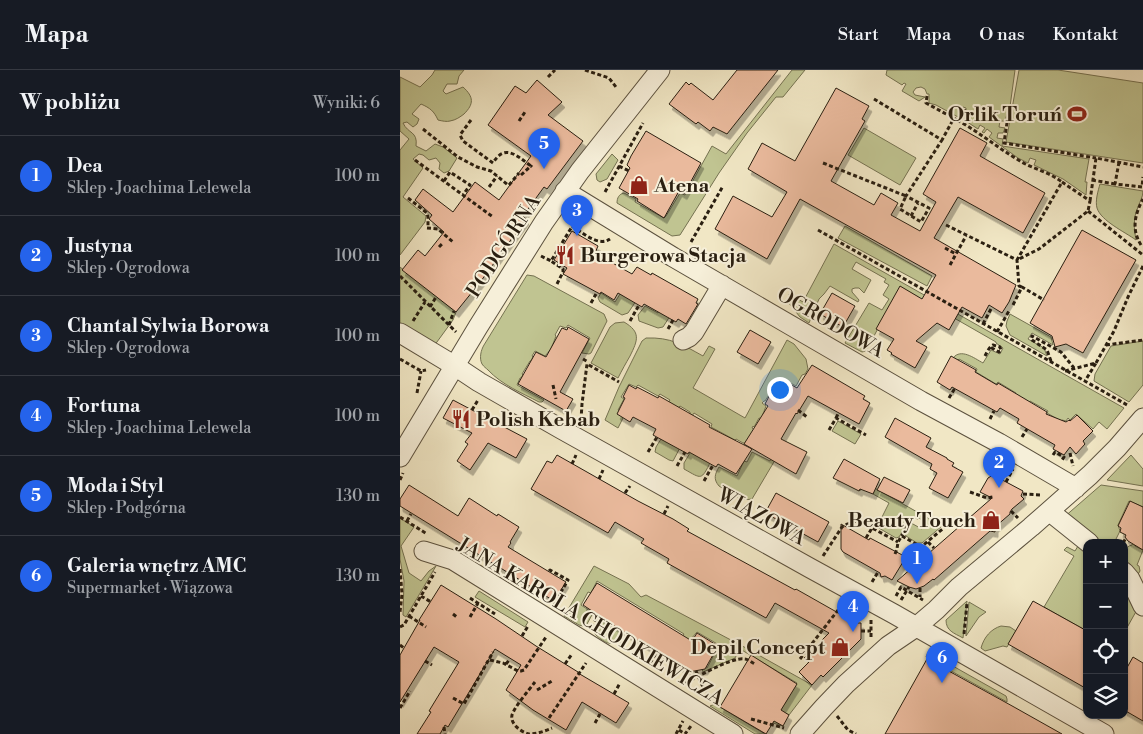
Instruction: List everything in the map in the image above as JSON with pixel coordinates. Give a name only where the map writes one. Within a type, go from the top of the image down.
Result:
[{"type":"street","name":"PODGÓRNA","points":[[400,457],[505,285],[580,171],[660,70]]},
{"type":"street","name":"OGRODOWA","points":[[566,192],[673,257],[1076,488]]},
{"type":"street","points":[[683,340],[694,332],[722,285]]},
{"type":"street","name":"WIĄZOWA","points":[[406,328],[475,379],[1104,734]]},
{"type":"street","points":[[793,731],[824,707],[888,646],[916,627],[936,610],[1047,503],[1076,488],[1090,475],[1117,448],[1136,412]]},
{"type":"street","points":[[1047,503],[1085,539]]},
{"type":"street","name":"JANA KAROLA CHODKIEWICZA","points":[[424,551],[453,560],[732,734]]},
{"type":"street","points":[[1128,577],[1143,606]]},
{"type":"path","points":[[548,76],[554,70]]},
{"type":"path","points":[[586,70],[609,78],[616,87]]},
{"type":"path","points":[[927,96],[926,103],[973,128],[1020,161],[1054,176],[1090,201]]},
{"type":"path","points":[[874,99],[942,140]]},
{"type":"path","points":[[823,163],[906,196],[929,208],[921,222],[900,210],[906,196],[965,108]]},
{"type":"path","points":[[519,121],[525,112]]},
{"type":"path","points":[[1008,116],[1004,144],[1143,167]]},
{"type":"path","points":[[423,129],[466,162],[491,171],[509,186],[520,174],[532,167],[510,152],[504,152],[497,156],[493,163],[463,141],[460,135],[470,120]]},
{"type":"path","points":[[605,192],[643,122]]},
{"type":"path","points":[[970,134],[973,128]]},
{"type":"path","points":[[1017,260],[1039,249],[1088,211],[1096,158]]},
{"type":"path","points":[[415,160],[493,217]]},
{"type":"path","points":[[1115,184],[1119,162]]},
{"type":"path","points":[[619,166],[629,171]]},
{"type":"path","points":[[444,181],[450,172],[470,185],[463,195]]},
{"type":"path","points":[[489,187],[497,176]]},
{"type":"path","points":[[1092,180],[1142,187],[1143,177]]},
{"type":"path","points":[[1044,300],[1019,286],[1017,260],[1062,182]]},
{"type":"path","points":[[691,242],[722,186]]},
{"type":"path","points":[[408,198],[427,214],[428,227],[438,229],[453,242]]},
{"type":"path","points":[[1138,250],[1142,243],[1136,238],[1134,222],[1143,199]]},
{"type":"path","points":[[911,216],[918,203]]},
{"type":"path","points":[[1088,211],[1143,253]]},
{"type":"path","points":[[557,284],[563,269],[551,261],[576,220]]},
{"type":"path","points":[[946,225],[1017,260]]},
{"type":"path","points":[[572,226],[581,234],[600,242],[607,241],[615,235]]},
{"type":"path","points":[[818,230],[1136,412]]},
{"type":"path","points":[[562,232],[564,239]]},
{"type":"path","points":[[950,265],[966,236]]},
{"type":"path","points":[[439,247],[443,242]]},
{"type":"path","points":[[945,248],[956,254]]},
{"type":"path","points":[[1086,382],[1114,331],[1143,266]]},
{"type":"path","points":[[405,272],[400,277],[456,333]]},
{"type":"path","points":[[1014,305],[1022,287]]},
{"type":"path","points":[[591,303],[596,294]]},
{"type":"path","points":[[430,308],[436,297]]},
{"type":"path","points":[[406,328],[425,302]]},
{"type":"path","points":[[630,321],[638,305]]},
{"type":"path","points":[[982,324],[992,307]]},
{"type":"path","points":[[449,326],[454,311]]},
{"type":"path","points":[[997,332],[1009,311]]},
{"type":"path","points":[[1051,362],[1047,350],[1032,340],[1032,336],[1061,352]]},
{"type":"path","points":[[1105,345],[1143,340]]},
{"type":"path","points":[[1059,346],[1061,352],[1074,368]]},
{"type":"path","points":[[985,356],[990,347]]},
{"type":"path","points":[[400,359],[421,371],[426,370]]},
{"type":"path","points":[[583,359],[588,362]]},
{"type":"path","points":[[1065,371],[1096,363]]},
{"type":"path","points":[[581,426],[587,364],[619,382]]},
{"type":"path","points":[[415,398],[421,371]]},
{"type":"path","points":[[553,385],[556,399]]},
{"type":"path","points":[[950,401],[948,400],[955,388]]},
{"type":"path","points":[[472,410],[479,397]]},
{"type":"path","points":[[798,410],[807,417]]},
{"type":"path","points":[[828,430],[838,414]]},
{"type":"path","points":[[836,418],[866,435]]},
{"type":"path","points":[[648,452],[657,437]]},
{"type":"path","points":[[677,466],[685,452]]},
{"type":"path","points":[[1053,455],[1055,452],[1060,454]]},
{"type":"path","points":[[1070,453],[1072,462]]},
{"type":"path","points":[[993,475],[1000,457]]},
{"type":"path","points":[[704,481],[713,465]]},
{"type":"path","points":[[1006,482],[1015,466]]},
{"type":"path","points":[[970,492],[987,498],[994,498]]},
{"type":"path","points":[[1022,494],[1047,503]]},
{"type":"path","points":[[1011,511],[1019,519]]},
{"type":"path","points":[[407,521],[412,514]]},
{"type":"path","points":[[850,516],[898,542]]},
{"type":"path","points":[[895,554],[898,542],[912,519]]},
{"type":"path","points":[[821,561],[842,527],[858,520]]},
{"type":"path","points":[[912,562],[920,547],[952,521]]},
{"type":"path","points":[[866,538],[872,528]]},
{"type":"path","points":[[902,536],[920,547]]},
{"type":"path","points":[[928,542],[934,548]]},
{"type":"path","points":[[400,569],[402,594],[400,612]]},
{"type":"path","points":[[549,571],[568,580],[553,606]]},
{"type":"path","points":[[869,588],[878,572]]},
{"type":"path","points":[[893,601],[901,587],[908,589],[924,600]]},
{"type":"path","points":[[920,588],[920,598]]},
{"type":"path","points":[[898,604],[908,589]]},
{"type":"path","points":[[421,596],[431,602]]},
{"type":"path","points":[[963,642],[968,597]]},
{"type":"path","points":[[470,598],[495,614]]},
{"type":"path","points":[[800,659],[847,599]]},
{"type":"path","points":[[470,617],[478,603]]},
{"type":"path","points":[[454,614],[458,618]]},
{"type":"path","points":[[409,616],[426,627]]},
{"type":"path","points":[[522,636],[527,629]]},
{"type":"path","points":[[861,631],[871,631]]},
{"type":"path","points":[[490,660],[506,664],[518,671],[524,670],[544,639]]},
{"type":"path","points":[[400,645],[404,648]]},
{"type":"path","points":[[453,698],[464,704],[493,652]]},
{"type":"path","points":[[566,664],[570,656]]},
{"type":"path","points":[[683,684],[731,661],[743,658],[750,660],[754,664]]},
{"type":"path","points":[[506,664],[510,659]]},
{"type":"path","points":[[425,661],[432,665]]},
{"type":"path","points":[[549,718],[585,665]]},
{"type":"path","points":[[696,671],[709,694]]},
{"type":"path","points":[[535,682],[514,711],[511,718],[512,722],[530,734],[552,728]]},
{"type":"path","points":[[537,690],[552,682]]},
{"type":"path","points":[[614,694],[619,686]]},
{"type":"path","points":[[400,708],[410,692]]},
{"type":"path","points":[[595,723],[600,714]]},
{"type":"path","points":[[836,716],[848,730],[856,734]]},
{"type":"path","points":[[751,719],[793,731]]},
{"type":"path","points":[[681,725],[678,732],[685,734],[689,729]]},
{"type":"path","points":[[444,727],[445,734]]},
{"type":"path","points":[[845,734],[848,730]]},
{"type":"green space","points":[[435,70],[464,70],[459,76],[457,84],[447,84],[443,91],[446,94],[463,87],[471,97],[471,104],[464,114],[456,119],[447,121],[438,120],[431,110],[421,104],[412,114],[419,119],[417,124],[413,127],[407,122],[403,123],[416,138],[416,146],[426,151],[435,144],[443,147],[457,158],[449,171],[444,173],[439,169],[440,163],[436,158],[429,160],[419,154],[413,159],[423,168],[403,197],[426,216],[425,222],[400,255],[400,150],[409,139],[400,131],[400,77],[420,87]]},
{"type":"green space","points":[[792,70],[805,70],[783,97],[776,97],[747,133],[680,235],[672,236],[617,203],[619,196],[624,193],[636,199],[635,202],[664,218],[680,193],[685,195],[712,146],[726,154]]},
{"type":"green space","points":[[887,70],[1015,70],[1009,114],[1007,114],[1005,121],[1000,121],[999,127],[1005,128],[1003,133],[998,133],[997,138],[1003,139],[1002,146],[1089,159],[1085,182],[1087,182],[1086,195],[1063,179],[1034,165],[1036,160],[1030,158],[1028,163],[1018,158],[989,137],[992,133],[987,129],[984,133],[982,132],[985,128],[980,125],[978,129],[961,118],[966,114],[966,108],[963,107],[958,117],[929,103],[929,94],[921,87],[916,88],[913,92],[915,95],[925,97],[919,101],[902,91],[906,84],[902,85],[886,75]]},
{"type":"green space","name":"Orlik Toruń","points":[[1019,70],[1058,70],[1143,83],[1143,163],[1006,142]]},
{"type":"green space","points":[[864,128],[916,158],[900,185],[848,155]]},
{"type":"green space","points":[[612,154],[618,160],[607,179],[600,182],[597,180],[596,174]]},
{"type":"green space","points":[[1100,184],[1143,191],[1136,211],[1134,227],[1136,240],[1108,222],[1099,213],[1096,202]]},
{"type":"green space","points":[[845,226],[932,276],[927,286],[838,238]]},
{"type":"green space","points":[[834,244],[1124,408],[1107,429],[1099,422],[1093,429],[1076,414],[1070,420],[1068,418],[1066,421],[1061,421],[1047,413],[1048,411],[1015,395],[1016,393],[998,382],[996,384],[976,372],[977,369],[959,359],[957,361],[953,358],[956,355],[964,354],[983,363],[991,350],[1000,354],[1003,348],[996,342],[900,287],[866,351],[862,352],[845,343],[869,303],[882,310],[889,299],[883,295],[889,285],[884,282],[886,279],[856,262],[852,269],[871,280],[864,293],[859,288],[852,289],[852,292],[859,300],[858,302],[830,286],[819,299],[809,323],[800,317],[788,302],[789,294],[803,302]]},
{"type":"green space","points":[[400,267],[456,312],[453,320],[434,346],[400,326]]},
{"type":"green space","points":[[527,275],[534,276],[604,314],[607,321],[589,354],[582,353],[590,338],[568,325],[566,328],[560,326],[551,349],[545,356],[535,351],[517,385],[544,400],[542,402],[519,392],[499,380],[482,364],[481,359],[484,345]]},
{"type":"green space","points":[[601,293],[615,302],[620,294],[636,301],[628,313],[622,315],[600,302],[598,298]]},
{"type":"green space","points":[[645,306],[658,313],[660,310],[670,316],[663,327],[658,328],[639,321],[638,315]]},
{"type":"green space","points":[[1010,314],[1051,337],[1053,345],[1032,333],[1028,339],[1044,348],[1047,356],[1010,335],[1006,326]]},
{"type":"green space","points":[[624,322],[633,329],[636,341],[618,378],[591,363],[610,327],[615,323]]},
{"type":"green space","points":[[646,338],[670,340],[703,356],[709,346],[715,349],[693,388],[745,418],[787,340],[794,344],[806,359],[808,369],[796,386],[783,379],[779,385],[776,384],[762,403],[766,406],[763,419],[759,418],[753,426],[752,428],[756,431],[745,443],[735,440],[711,427],[712,424],[694,413],[692,416],[690,412],[680,406],[678,408],[668,403],[670,400],[660,394],[658,396],[638,385],[636,387],[629,384],[621,397],[624,399],[618,410],[625,414],[618,428],[605,420],[642,341]]},
{"type":"green space","points":[[1143,341],[1143,385],[1129,402],[1094,381],[1095,374],[1111,346]]},
{"type":"green space","points":[[838,421],[861,434],[855,444],[832,431]]},
{"type":"green space","points":[[666,431],[683,442],[673,461],[655,452]]},
{"type":"green space","points":[[693,448],[711,461],[703,475],[700,476],[684,469],[684,463]]},
{"type":"green space","points":[[776,448],[781,450],[752,499],[739,498],[717,483],[715,476],[719,467],[737,476],[744,461],[747,462],[752,452],[770,461]]},
{"type":"green space","points":[[1131,455],[1143,469],[1143,486],[1107,480]]},
{"type":"green space","points":[[864,482],[942,526],[922,543],[917,543],[905,534],[911,523],[922,529],[926,524],[919,518],[911,517],[899,537],[896,538],[877,527],[889,503],[873,494],[875,489],[862,489],[859,491]]},
{"type":"green space","points":[[1101,485],[1143,491],[1143,507],[1129,501],[1118,525],[1120,531],[1116,539],[1091,539],[1063,518]]},
{"type":"green space","points":[[400,518],[414,527],[401,546],[409,573],[421,581],[436,566],[406,617],[403,615],[404,581],[400,559]]},
{"type":"green space","points":[[1073,540],[1083,546],[1083,629],[1044,607],[1074,556],[1064,550],[1067,547],[1075,551],[1078,546],[1072,542]]},
{"type":"green space","points":[[1134,541],[1135,546],[1143,550],[1137,565],[1140,571],[1137,576],[1128,567],[1128,547]]},
{"type":"green space","points":[[594,566],[629,584],[641,597],[646,595],[812,685],[789,715],[782,711],[776,722],[783,726],[773,723],[797,683],[740,649],[735,658],[703,672],[701,666],[707,668],[719,645],[697,632],[691,639],[687,640],[682,637],[684,634],[597,581],[591,593],[588,592],[581,605],[593,613],[587,624],[579,625],[564,616]]},
{"type":"green space","points":[[1128,587],[1138,608],[1128,626]]},
{"type":"green space","points":[[479,591],[528,622],[525,627],[475,597]]},
{"type":"green space","points":[[967,601],[963,638],[947,627],[946,620]]},
{"type":"green space","points":[[969,602],[986,612],[979,617],[966,636]]},
{"type":"green space","points":[[602,620],[622,633],[615,643],[606,642],[595,634],[594,630]]},
{"type":"green space","points":[[1001,626],[1010,627],[1016,631],[1007,647],[1003,646],[985,651],[981,648],[988,634]]},
{"type":"green space","points":[[928,652],[1006,696],[1007,702],[926,657]]},
{"type":"green space","points":[[715,704],[765,734],[755,734],[710,706]]},
{"type":"building","points":[[737,70],[778,70],[727,134],[713,127],[710,131],[698,122],[696,124],[669,104],[686,82],[689,85],[691,83],[713,100]]},
{"type":"building","points":[[537,80],[562,102],[548,115],[583,141],[547,189],[544,187],[523,216],[526,219],[456,312],[402,270],[418,250],[425,256],[444,232],[429,219],[432,215],[415,200],[423,189],[453,212],[475,182],[499,200],[531,156],[488,125],[515,86],[526,93]]},
{"type":"building","points":[[836,88],[869,106],[862,119],[865,121],[831,181],[874,205],[881,193],[898,203],[891,215],[920,231],[936,202],[923,194],[960,128],[987,143],[980,156],[1045,193],[1023,233],[958,197],[934,238],[1016,285],[1002,313],[989,305],[982,318],[962,307],[949,330],[937,323],[916,341],[927,347],[915,368],[887,350],[894,339],[876,329],[900,286],[922,299],[936,275],[800,199],[767,259],[715,229],[733,196],[772,217],[787,192],[748,169],[762,143],[795,161]]},
{"type":"building","points":[[646,131],[701,163],[684,194],[679,191],[664,218],[619,188],[630,168],[627,165],[631,156]]},
{"type":"building","points":[[1082,230],[1136,260],[1083,353],[1066,344],[1055,347],[1052,336],[1030,323]]},
{"type":"building","points":[[572,231],[598,246],[595,253],[632,274],[637,267],[651,275],[652,273],[698,299],[696,303],[698,304],[686,324],[678,319],[676,322],[644,304],[642,307],[618,293],[614,300],[563,274],[567,268],[554,260]]},
{"type":"building","points":[[832,293],[855,306],[843,327],[820,314]]},
{"type":"building","points":[[568,327],[589,339],[560,392],[573,399],[566,411],[518,384],[536,352],[546,357],[562,328],[567,330]]},
{"type":"building","points":[[750,330],[771,342],[758,364],[737,352]]},
{"type":"building","points":[[951,356],[997,385],[998,383],[1047,412],[1046,414],[1066,422],[1077,415],[1093,431],[1083,441],[1085,444],[1076,454],[1070,447],[1064,455],[1053,449],[1055,445],[1017,423],[1019,419],[1000,408],[997,412],[952,387],[950,390],[937,382]]},
{"type":"building","points":[[812,365],[865,396],[863,399],[870,403],[859,424],[808,396],[781,439],[807,452],[796,474],[744,444],[768,406],[765,404],[775,385],[780,387],[783,380],[797,388]]},
{"type":"building","points":[[629,385],[658,398],[659,396],[710,425],[709,427],[752,449],[736,474],[718,464],[716,467],[689,452],[688,454],[653,435],[656,429],[633,417],[630,422],[617,414]]},
{"type":"building","points":[[453,400],[527,439],[516,458],[488,443],[470,470],[457,461],[468,444],[465,442],[472,433],[443,418]]},
{"type":"building","points":[[895,418],[931,438],[926,447],[947,458],[954,463],[952,466],[963,472],[948,498],[929,488],[937,473],[930,469],[932,464],[885,437]]},
{"type":"building","points":[[557,455],[673,519],[689,529],[687,531],[856,623],[861,623],[861,639],[823,677],[821,675],[812,685],[799,672],[809,662],[804,658],[829,633],[775,603],[766,618],[667,563],[669,559],[641,543],[644,539],[615,522],[608,533],[531,489],[547,461],[552,463]]},
{"type":"building","points":[[844,459],[880,479],[873,494],[860,489],[859,491],[833,478]]},
{"type":"building","points":[[993,475],[1023,491],[1021,496],[1024,499],[995,527],[995,532],[990,531],[934,580],[924,586],[916,589],[897,581],[992,498],[980,492],[988,478]]},
{"type":"building","points":[[884,477],[910,490],[903,503],[877,490]]},
{"type":"building","points":[[409,485],[458,516],[469,498],[497,516],[498,514],[519,527],[508,547],[566,582],[554,601],[400,506],[400,499]]},
{"type":"building","points":[[776,493],[829,522],[818,542],[765,513]]},
{"type":"building","points":[[1130,501],[1143,507],[1143,550],[1128,541],[1125,537],[1126,535],[1120,532],[1121,528],[1118,526]]},
{"type":"building","points":[[841,524],[869,540],[870,538],[906,557],[892,580],[885,576],[881,577],[880,573],[843,552],[841,549]]},
{"type":"building","points":[[597,583],[692,641],[697,633],[718,646],[705,669],[689,672],[583,605]]},
{"type":"building","points":[[441,585],[578,673],[629,703],[616,723],[582,702],[566,730],[533,710],[506,690],[521,665],[495,649],[448,727],[445,725],[440,734],[417,734],[459,662],[434,647],[400,702],[400,655]]},
{"type":"building","points":[[1033,601],[1083,629],[1083,687],[1008,644]]},
{"type":"building","points":[[751,655],[797,684],[781,710],[789,715],[783,726],[774,721],[766,734],[720,707]]},
{"type":"building","points":[[1133,657],[1143,663],[1143,721],[1128,712],[1128,666]]},
{"type":"building","points":[[927,659],[1014,707],[1062,734],[885,734]]},
{"type":"place","name":"Orlik Toruń","points":[[1077,114]]},
{"type":"place","name":"Moda i Styl","points":[[544,169]]},
{"type":"place","name":"Atena","points":[[639,185]]},
{"type":"place","name":"Chantal Sylwia Borowa","points":[[577,236]]},
{"type":"place","name":"Burgerowa Stacja","points":[[565,255]]},
{"type":"place","name":"Polish Kebab","points":[[461,419]]},
{"type":"place","name":"Justyna","points":[[999,488]]},
{"type":"place","name":"Beauty Touch","points":[[991,520]]},
{"type":"place","name":"Dea","points":[[917,584]]},
{"type":"place","name":"Fortuna","points":[[853,632]]},
{"type":"place","name":"Depil Concept","points":[[840,647]]},
{"type":"place","name":"Galeria wnętrz AMC","points":[[942,683]]}]
